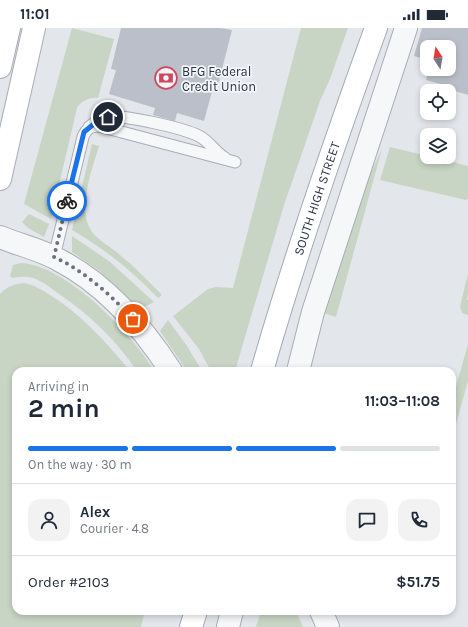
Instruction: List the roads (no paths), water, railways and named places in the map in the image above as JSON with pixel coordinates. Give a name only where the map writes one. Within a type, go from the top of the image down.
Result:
[{"type":"main road","points":[[0,66],[10,28]]},
{"type":"main road","points":[[0,179],[34,28]]},
{"type":"main road","name":"SOUTH HIGH STREET","points":[[263,367],[281,304],[348,105],[376,28]]},
{"type":"main road","points":[[191,627],[195,615]]},
{"type":"street","points":[[299,367],[312,312],[406,28]]},
{"type":"street","points":[[0,237],[54,257],[89,278],[126,311],[157,349],[168,367]]},
{"type":"street","points":[[228,627],[231,615]]},
{"type":"street","points":[[323,615],[328,627]]},
{"type":"lane","points":[[54,257],[83,137],[87,129],[100,119],[108,117],[130,118],[199,136],[218,154],[235,162],[99,126],[92,126],[87,129]]},
{"type":"lane","points":[[196,627],[200,615]]},
{"type":"place","name":"BFG Federal Credit Union","points":[[166,78]]}]
